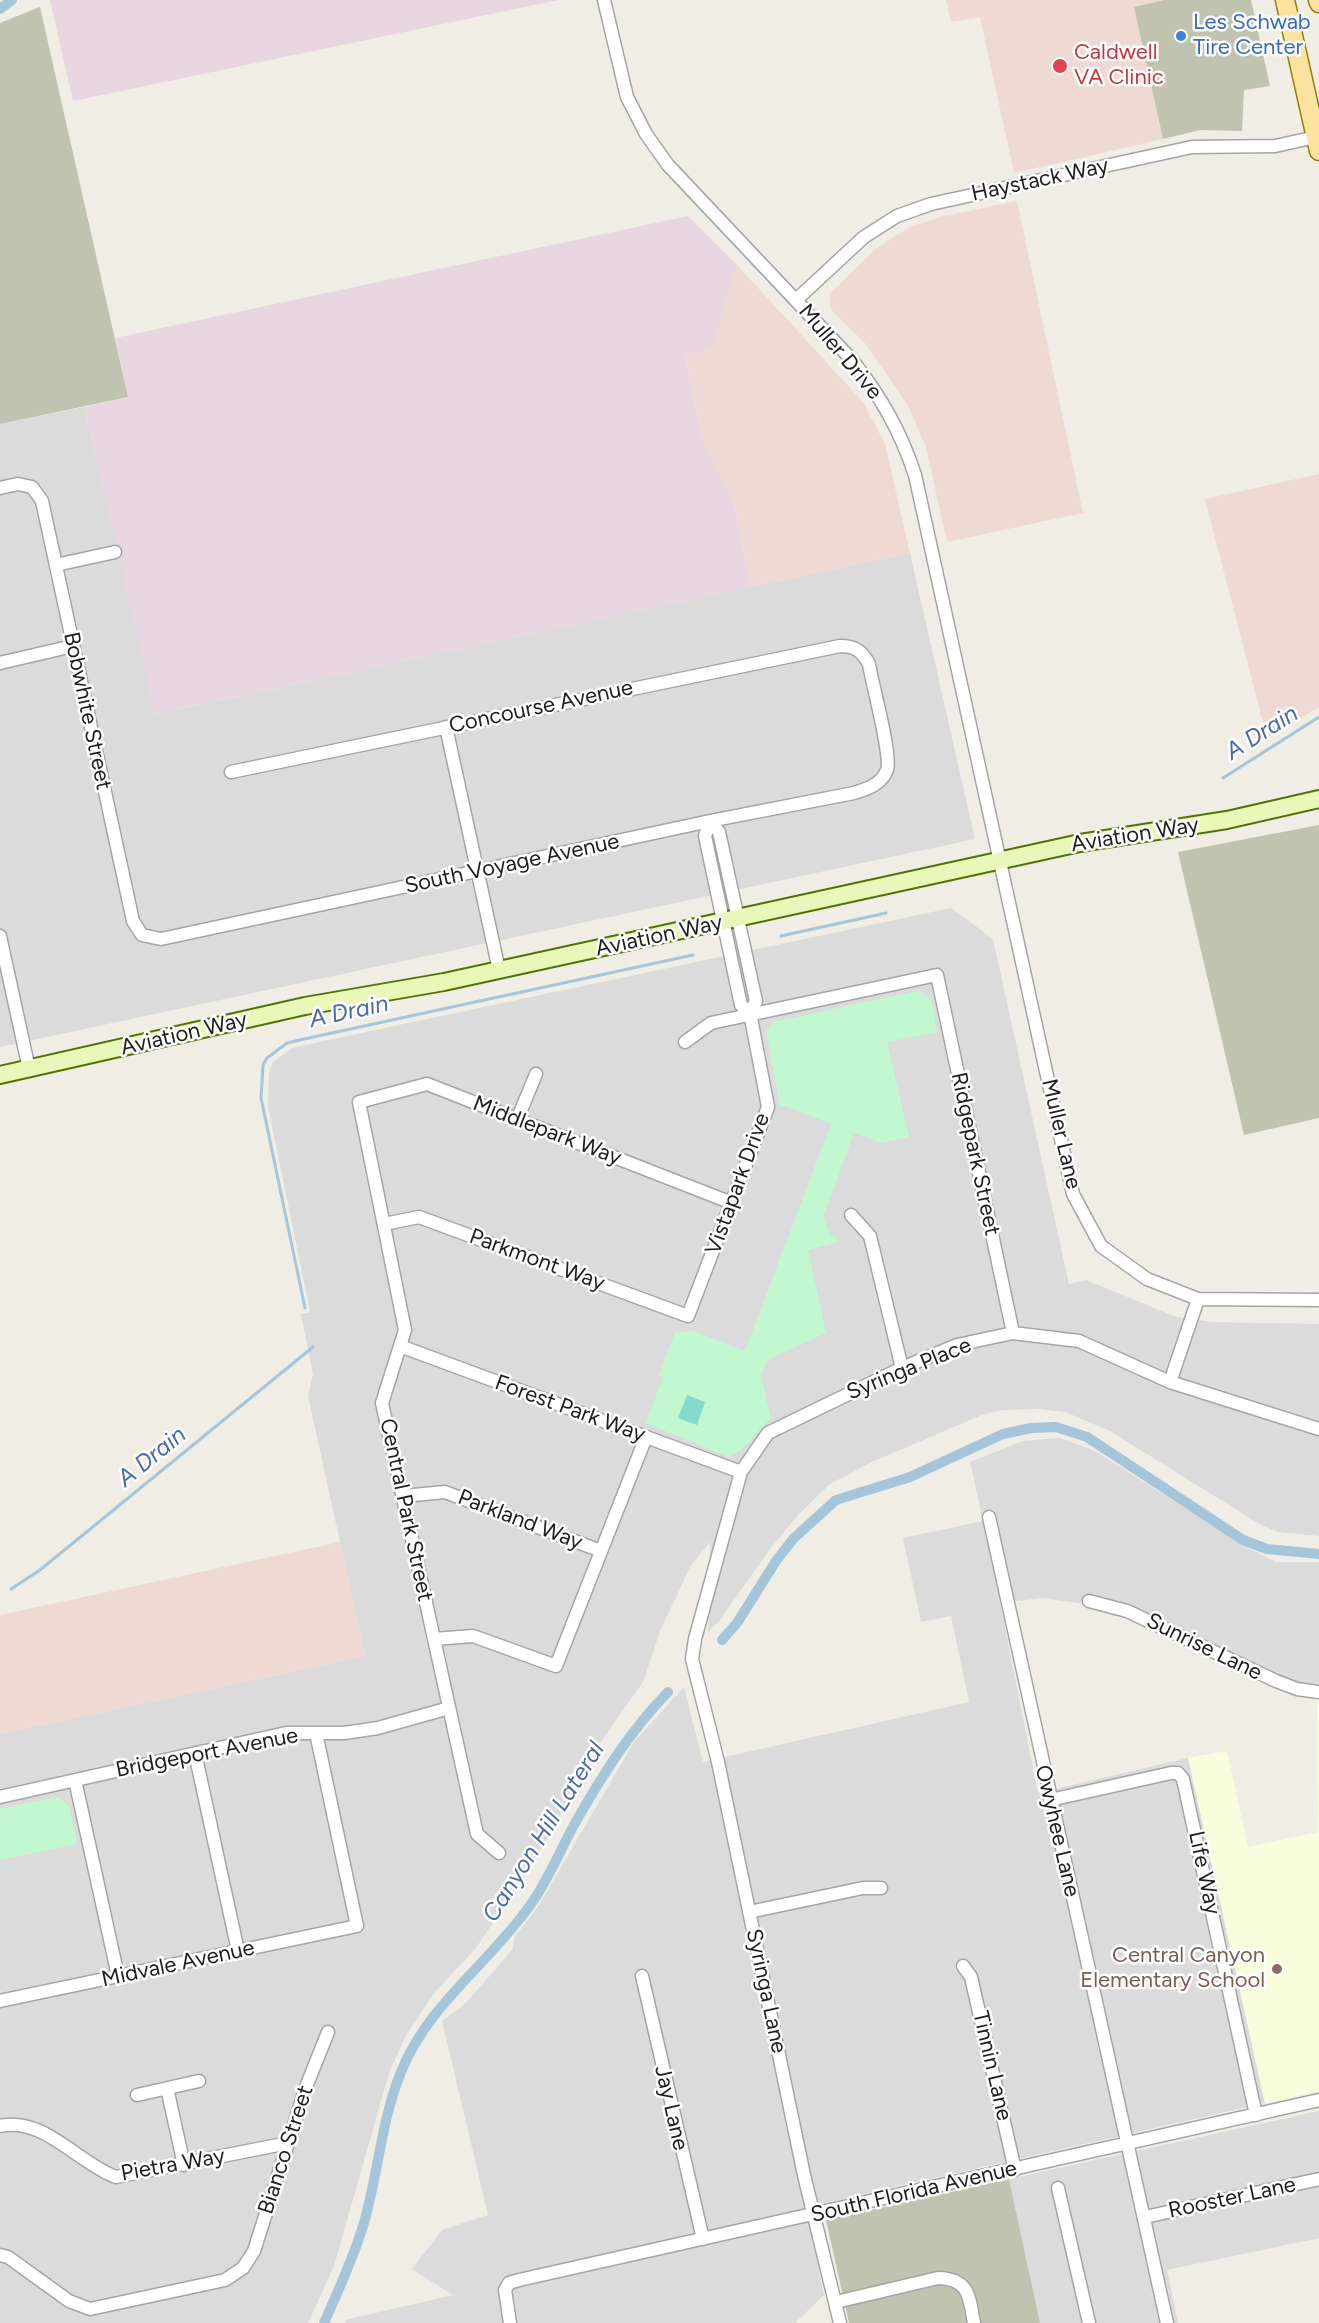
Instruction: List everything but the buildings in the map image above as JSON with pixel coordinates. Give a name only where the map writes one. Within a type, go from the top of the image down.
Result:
[{"type":"main road","points":[[1285,0],[1317,144]]},
{"type":"street","name":"Muller Drive","points":[[604,0],[627,97],[646,134],[668,165],[857,366],[878,393],[902,435],[915,475],[1000,861]]},
{"type":"street","name":"Haystack Way","points":[[796,300],[864,237],[897,216],[930,204],[1192,147],[1317,144]]},
{"type":"street","name":"Bobwhite Street","points":[[0,488],[18,484],[32,487],[42,501],[133,921],[142,935]]},
{"type":"street","points":[[56,565],[115,552]]},
{"type":"street","points":[[0,663],[73,646]]},
{"type":"street","name":"Concourse Avenue","points":[[231,772],[826,648],[852,646],[864,654],[868,664],[888,763],[880,780]]},
{"type":"street","points":[[446,727],[499,970]]},
{"type":"street","name":"South Voyage Avenue","points":[[142,935],[161,939],[478,873],[710,821],[854,793],[870,788],[880,780]]},
{"type":"street","name":"Aviation Way","points":[[0,1075],[305,1006],[499,970],[1080,843],[1227,820],[1319,799]]},
{"type":"street","name":"Vistapark Drive","points":[[688,1317],[768,1107],[750,1013],[741,1005],[730,921],[705,836],[710,821]]},
{"type":"street","name":"Muller Lane","points":[[1000,861],[1073,1194],[1101,1246],[1147,1279],[1198,1299],[1319,1300]]},
{"type":"street","points":[[0,936],[4,979],[29,1069]]},
{"type":"street","name":"Ridgepark Street","points":[[750,1013],[937,975],[1013,1333]]},
{"type":"street","points":[[685,1042],[711,1023],[750,1013]]},
{"type":"street","points":[[517,1119],[536,1074]]},
{"type":"street","name":"Middlepark Way","points":[[359,1102],[427,1084],[732,1203]]},
{"type":"street","name":"Central Park Street","points":[[359,1102],[405,1330],[382,1402],[477,1834],[499,1854]]},
{"type":"street","points":[[851,1215],[870,1236],[902,1368]]},
{"type":"street","name":"Parkmont Way","points":[[384,1224],[419,1217],[688,1317]]},
{"type":"street","points":[[1170,1382],[1198,1299]]},
{"type":"street","name":"Syringa Place","points":[[692,1659],[695,1639],[741,1472],[768,1433],[902,1368],[957,1345],[1013,1333],[1079,1341],[1170,1382],[1319,1429]]},
{"type":"street","name":"Forest Park Way","points":[[400,1346],[741,1472]]},
{"type":"street","points":[[434,1639],[472,1636],[556,1666],[646,1437]]},
{"type":"street","name":"Parkland Way","points":[[403,1497],[445,1492],[601,1551]]},
{"type":"street","name":"Owyhee Lane","points":[[989,1517],[1167,2323]]},
{"type":"street","name":"Sunrise Lane","points":[[1089,1601],[1127,1611],[1276,1681],[1298,1689],[1319,1692]]},
{"type":"street","name":"Syringa Lane","points":[[692,1659],[718,1762],[804,2175],[840,2323]]},
{"type":"street","name":"Bridgeport Avenue","points":[[0,1797],[286,1733],[344,1733],[378,1728],[449,1708]]},
{"type":"street","name":"Midvale Avenue","points":[[0,2001],[357,1926],[316,1733]]},
{"type":"street","points":[[195,1754],[238,1951]]},
{"type":"street","name":"Life Way","points":[[1050,1800],[1171,1773],[1178,1773],[1183,1779],[1256,2115]]},
{"type":"street","points":[[75,1780],[118,1976]]},
{"type":"street","points":[[749,1912],[863,1888],[881,1888]]},
{"type":"street","name":"Tinnin Lane","points":[[963,1966],[971,1977],[1015,2170]]},
{"type":"street","name":"Jay Lane","points":[[642,1976],[703,2239]]},
{"type":"street","name":"Bianco Street","points":[[0,2255],[8,2257],[69,2301],[90,2309],[225,2280],[243,2268],[254,2251],[306,2087],[328,2031]]},
{"type":"street","points":[[137,2095],[199,2081]]},
{"type":"street","points":[[167,2088],[184,2165]]},
{"type":"street","name":"South Florida Avenue","points":[[510,2323],[505,2290],[510,2283],[1319,2100]]},
{"type":"street","name":"Pietra Way","points":[[0,2126],[10,2124],[31,2126],[101,2172],[116,2177],[288,2143]]},
{"type":"street","name":"Rooster Lane","points":[[1145,2217],[1319,2179]]},
{"type":"street","points":[[1058,2188],[1089,2323]]},
{"type":"street","points":[[836,2301],[938,2278],[951,2279],[960,2283],[968,2292],[974,2323]]},
{"type":"shaded area","points":[[50,0],[558,0],[73,101]]},
{"type":"shaded area","points":[[946,0],[1164,0],[1134,7],[1163,139],[1014,173],[980,17],[951,22]]},
{"type":"shaded area","points":[[1164,0],[1251,0],[1270,86],[1244,90],[1242,131],[1200,130],[1163,139],[1134,7]]},
{"type":"shaded area","points":[[40,7],[128,397],[0,424],[0,23]]},
{"type":"shaded area","points":[[1017,201],[1083,513],[947,542],[926,447],[907,404],[865,343],[831,310],[829,294],[877,248],[908,228],[940,217]]},
{"type":"shaded area","points":[[688,216],[737,265],[712,349],[685,356],[704,446],[734,503],[751,587],[155,714],[84,407],[128,397],[115,338]]},
{"type":"shaded area","points":[[737,265],[863,402],[885,444],[910,553],[751,587],[734,503],[704,446],[685,356],[712,349]]},
{"type":"shaded area","points":[[84,407],[156,714],[910,553],[975,839],[0,1047],[0,424]]},
{"type":"shaded area","points":[[1319,474],[1319,707],[1267,738],[1205,499]]},
{"type":"shaded area","points":[[1319,825],[1319,1118],[1244,1135],[1178,852]]},
{"type":"shaded area","points":[[951,908],[993,939],[1069,1284],[1086,1280],[1176,1317],[1212,1322],[1319,1324],[1319,1536],[1278,1532],[1261,1525],[1110,1431],[1065,1412],[1039,1409],[1003,1410],[982,1415],[872,1462],[830,1484],[798,1515],[767,1553],[720,1620],[708,1632],[710,1542],[691,1565],[660,1631],[643,1682],[590,1757],[551,1832],[523,1878],[476,1948],[435,1992],[407,2034],[390,2070],[334,2266],[308,2323],[0,2323],[0,1734],[365,1656],[308,1396],[313,1374],[301,1314],[310,1312],[268,1106],[269,1074],[273,1062],[292,1048],[300,1046]]},
{"type":"shaded area","points":[[687,1395],[705,1402],[697,1425],[678,1418]]},
{"type":"shaded area","points":[[1060,1438],[1095,1451],[1250,1549],[1276,1562],[1319,1562],[1319,1684],[1293,1682],[1266,1672],[1126,1604],[1103,1597],[1079,1603],[1043,1598],[1000,1603],[1038,1793],[1188,1758],[1265,2103],[807,2207],[824,2295],[795,2323],[346,2323],[345,2320],[453,2295],[412,2269],[442,2230],[488,2215],[442,2021],[466,2003],[513,1949],[514,1938],[539,1905],[634,1742],[684,1687],[703,1762],[969,1702],[951,1616],[921,1622],[903,1538],[983,1521],[970,1462],[1023,1441]]},
{"type":"shaded area","points":[[340,1542],[365,1656],[0,1734],[0,1615]]},
{"type":"shaded area","name":"Central Canyon Elementary School","points":[[1317,1698],[1319,1698],[1319,2091],[1265,2103],[1188,1758],[1227,1751],[1248,1847],[1318,1832]]},
{"type":"shaded area","points":[[1319,2111],[1319,2238],[1167,2270],[1178,2323],[1040,2323],[1009,2179]]},
{"type":"shaded area","points":[[1009,2179],[1040,2323],[849,2323],[826,2220]]},
{"type":"green space","points":[[917,991],[923,993],[930,1002],[937,1032],[887,1042],[909,1137],[881,1143],[854,1133],[823,1217],[829,1233],[840,1242],[808,1250],[826,1333],[767,1360],[761,1376],[771,1419],[746,1445],[729,1457],[646,1423],[663,1377],[659,1375],[675,1332],[694,1331],[745,1351],[831,1124],[786,1106],[780,1107],[766,1031],[773,1022]]},
{"type":"green space","points":[[57,1797],[69,1805],[77,1844],[0,1860],[0,1809]]},
{"type":"waterway","points":[[0,9],[12,0]]},
{"type":"waterway","name":"A Drain","points":[[1223,778],[1319,717]]},
{"type":"waterway","name":"A Drain","points":[[781,936],[886,913]]},
{"type":"waterway","name":"A Drain","points":[[305,1308],[261,1098],[263,1065],[267,1058],[287,1043],[693,955]]},
{"type":"waterway","name":"A Drain","points":[[11,1589],[40,1570],[313,1347]]},
{"type":"waterway","name":"Canyon Hill Lateral","points":[[722,1640],[737,1623],[776,1561],[793,1539],[836,1500],[910,1477],[1003,1434],[1031,1428],[1056,1427],[1087,1437],[1243,1540],[1267,1549],[1319,1554]]},
{"type":"waterway","name":"Canyon Hill Lateral","points":[[324,2323],[363,2226],[394,2091],[413,2048],[443,2005],[497,1946],[531,1904],[606,1772],[641,1722],[668,1692]]},
{"type":"place","name":"Les Schwab Tire Center","points":[[1181,36]]},
{"type":"place","name":"Caldwell VA Clinic","points":[[1060,66]]},
{"type":"place","name":"Central Canyon Elementary School","points":[[1277,1969]]}]
